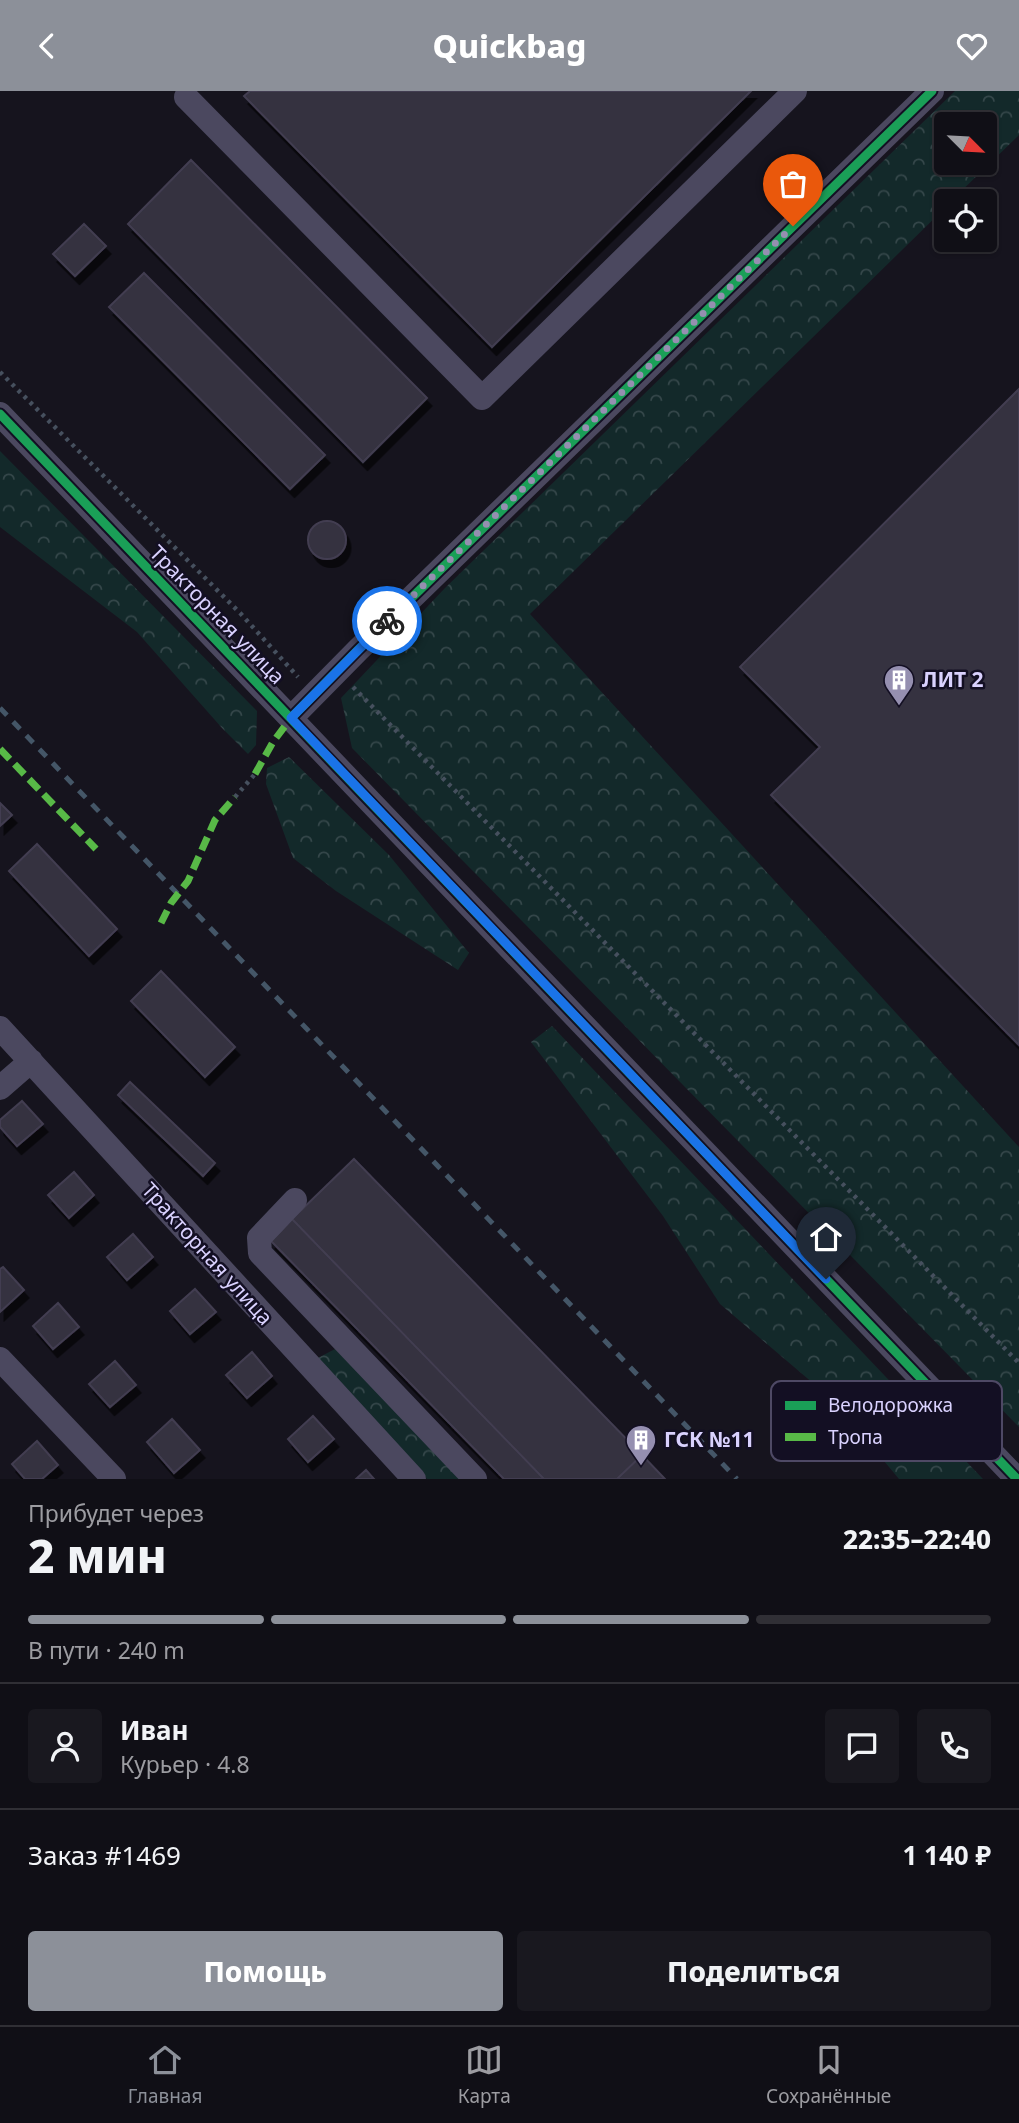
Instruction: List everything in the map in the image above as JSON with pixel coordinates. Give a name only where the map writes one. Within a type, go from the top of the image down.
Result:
[{"type":"street","points":[[186,97],[482,398],[795,91]]},
{"type":"street","points":[[291,718],[932,91]]},
{"type":"street","name":"Тракторная улица","points":[[0,415],[924,1381]]},
{"type":"street","name":"Тракторная улица","points":[[0,1028],[414,1479]]},
{"type":"street","points":[[0,1088],[31,1061]]},
{"type":"street","points":[[295,1200],[259,1238],[260,1253],[475,1479]]},
{"type":"street","points":[[0,1359],[114,1479]]},
{"type":"street","name":"Тракторная улица","points":[[1000,1461],[1017,1479]]},
{"type":"path","points":[[0,372],[240,614],[314,695]]},
{"type":"path","points":[[337,671],[1019,1363]]},
{"type":"path","points":[[235,797],[255,774]]},
{"type":"green space","points":[[955,91],[1019,91],[1019,135],[998,155],[998,112],[934,112],[934,175],[978,175],[963,189],[934,189],[934,219],[530,614],[1019,1147],[1019,1427],[1002,1410],[1002,1381],[974,1381],[352,748],[341,698],[445,588]]},
{"type":"green space","points":[[0,451],[257,711],[256,745],[248,754],[137,632],[0,527]]},
{"type":"green space","points":[[289,757],[389,855],[469,953],[458,970],[336,891],[293,858],[266,784],[267,768]]},
{"type":"green space","points":[[552,1026],[890,1381],[810,1381],[720,1304],[663,1216],[531,1042]]},
{"type":"green space","points":[[335,1349],[462,1479],[427,1479],[314,1360]]},
{"type":"green space","points":[[884,1461],[966,1461],[983,1479],[899,1479]]},
{"type":"building","points":[[250,91],[751,91],[492,347],[244,96]]},
{"type":"building","points":[[191,160],[427,398],[363,462],[128,224]]},
{"type":"building","points":[[84,224],[106,246],[75,276],[53,254]]},
{"type":"building","points":[[144,273],[325,455],[290,489],[109,307]]},
{"type":"building","name":"ЛИТ 2","points":[[1019,389],[1019,1045],[771,795],[820,747],[740,667]]},
{"type":"building","points":[[327,521],[341,526],[346,540],[341,554],[327,559],[313,554],[308,540],[313,526]]},
{"type":"building","points":[[0,803],[12,815],[0,826]]},
{"type":"building","points":[[37,844],[117,929],[89,956],[9,871]]},
{"type":"building","points":[[161,971],[235,1047],[205,1077],[131,1001]]},
{"type":"building","points":[[130,1082],[215,1163],[203,1176],[118,1095]]},
{"type":"building","points":[[22,1101],[43,1124],[17,1146],[0,1127],[0,1120]]},
{"type":"building","points":[[354,1159],[642,1455],[617,1479],[544,1479],[292,1219]]},
{"type":"building","points":[[74,1172],[94,1195],[69,1218],[48,1195]]},
{"type":"building","points":[[292,1219],[544,1479],[504,1479],[271,1241]]},
{"type":"building","points":[[133,1234],[153,1257],[127,1280],[107,1257]]},
{"type":"building","points":[[3,1267],[24,1290],[0,1312],[0,1269]]},
{"type":"building","points":[[195,1289],[216,1312],[190,1334],[170,1311]]},
{"type":"building","points":[[58,1303],[79,1327],[53,1349],[33,1326]]},
{"type":"building","points":[[252,1352],[272,1376],[247,1398],[226,1375]]},
{"type":"building","points":[[115,1361],[136,1385],[110,1407],[89,1384]]},
{"type":"building","points":[[313,1416],[334,1439],[308,1462],[288,1439]]},
{"type":"building","points":[[172,1419],[200,1450],[174,1473],[147,1442]]},
{"type":"building","points":[[37,1441],[58,1465],[42,1479],[25,1479],[12,1464]]},
{"type":"building","name":"ГСК №11","points":[[642,1455],[665,1479],[617,1479]]},
{"type":"building","points":[[366,1470],[374,1479],[356,1479]]},
{"type":"railway","points":[[0,708],[737,1479]]},
{"type":"marked path","points":[[255,774],[273,742],[291,718]]},
{"type":"marked path","points":[[0,749],[96,849]]},
{"type":"marked path","points":[[161,923],[171,903],[188,881],[215,820],[235,797]]},
{"type":"cycle path","points":[[291,718],[932,91]]},
{"type":"cycle path","points":[[0,414],[923,1381]]},
{"type":"cycle path","points":[[1000,1461],[1017,1479]]},
{"type":"way so far","points":[[387,621],[793,226]]},
{"type":"place","name":"ЛИТ 2","points":[[899,707]]},
{"type":"place","name":"ГСК №11","points":[[641,1467]]},
{"type":"route","points":[[387,621],[291,718],[826,1279]]}]
